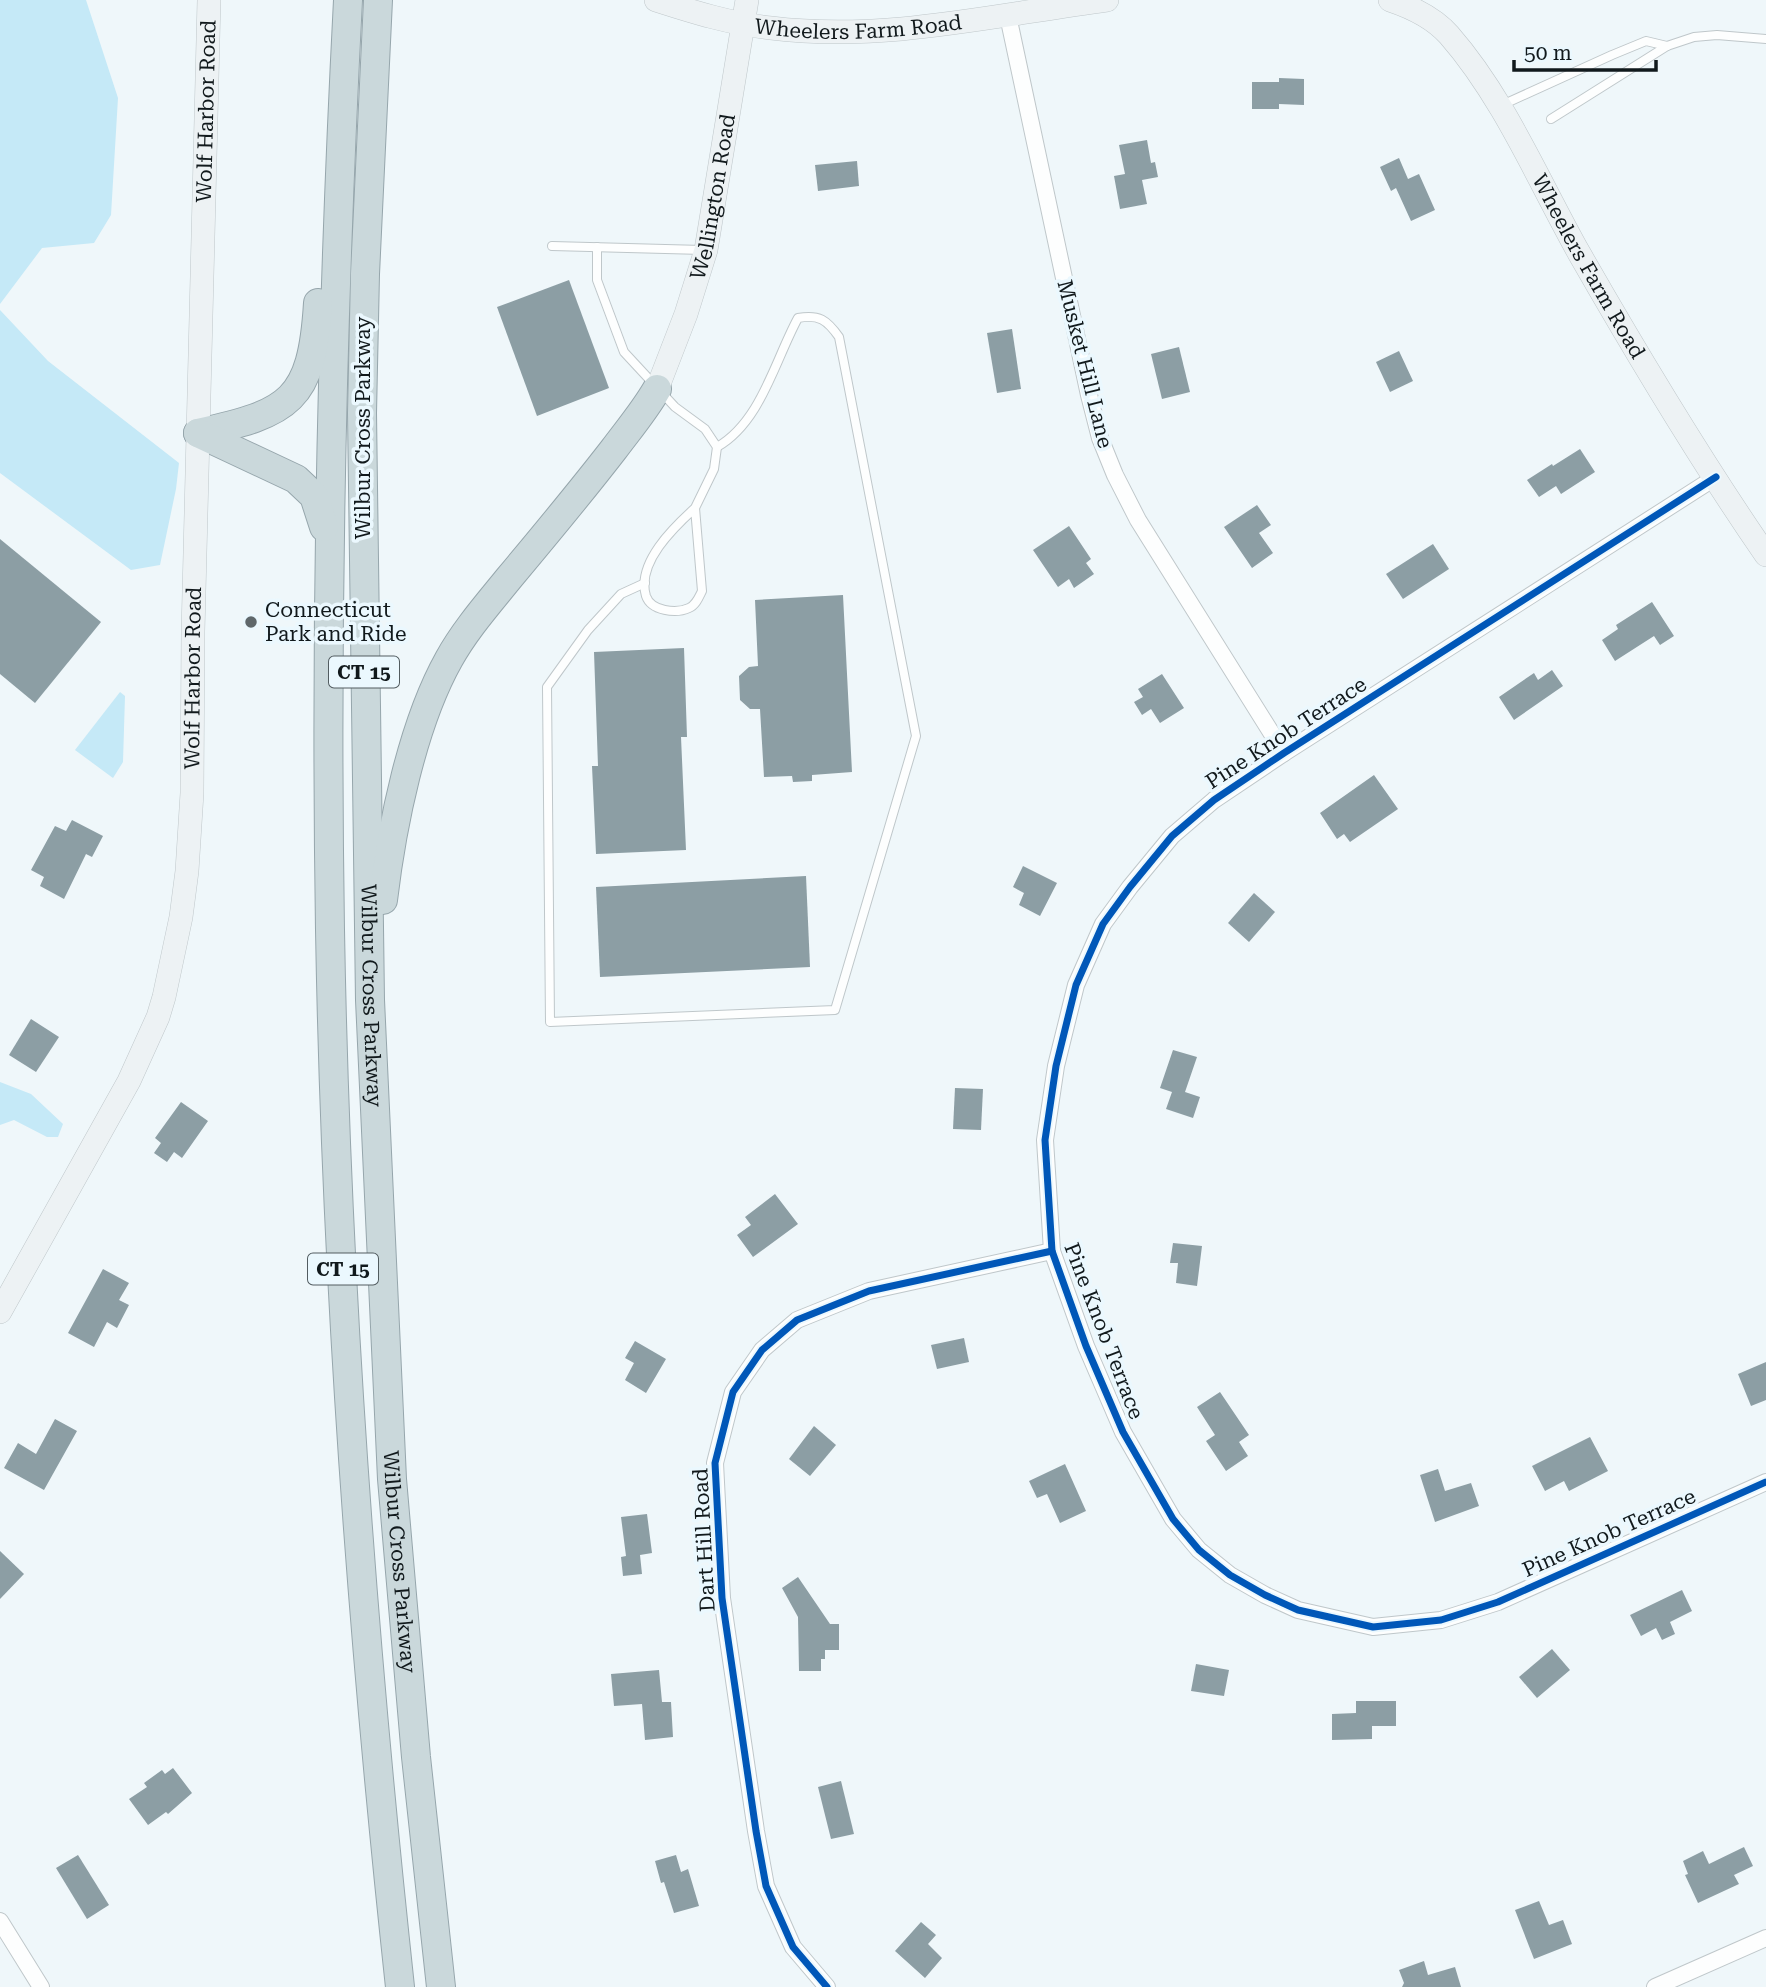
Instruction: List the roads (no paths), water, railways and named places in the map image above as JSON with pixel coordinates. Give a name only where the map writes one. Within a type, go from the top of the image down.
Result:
[{"type":"highway","name":"Wilbur Cross Parkway","points":[[348,0],[336,229],[328,685],[330,931],[341,1244],[353,1466],[380,1798],[400,1987]]},
{"type":"highway","name":"Wilbur Cross Parkway","points":[[378,0],[363,344],[362,510],[370,1000],[392,1479],[416,1757],[441,1987]]},
{"type":"highway","points":[[363,344],[398,0]]},
{"type":"highway","points":[[198,433],[261,418],[285,404],[295,392],[309,366],[317,323],[320,280],[336,229]]},
{"type":"highway","points":[[370,1000],[387,863],[396,820],[417,739],[438,681],[462,639],[648,405],[657,389]]},
{"type":"highway","points":[[198,433],[284,473],[306,487],[314,496],[330,548]]},
{"type":"main road","name":"Wolf Harbor Road","points":[[0,1312],[129,1081],[158,1017],[173,961],[187,871],[192,793],[209,0]]},
{"type":"main road","name":"Wheelers Farm Road","points":[[656,0],[743,24],[772,29],[864,32],[910,29],[1107,0]]},
{"type":"main road","name":"Wellington Road","points":[[657,389],[690,303],[706,250],[747,0]]},
{"type":"main road","name":"Wheelers Farm Road","points":[[1390,0],[1414,8],[1447,32],[1471,62],[1499,106],[1636,351],[1766,555]]},
{"type":"street","name":"Musket Hill Lane","points":[[1008,16],[1100,438],[1138,520],[1284,753]]},
{"type":"street","name":"Pine Knob Terrace","points":[[1716,477],[1284,753],[1214,800],[1172,836],[1103,924],[1076,985],[1054,1079],[1045,1140],[1052,1251],[1086,1346],[1123,1432],[1172,1519],[1199,1549],[1230,1575],[1298,1610],[1373,1627],[1441,1620],[1498,1602],[1766,1482]]},
{"type":"street","name":"Dart Hill Road","points":[[827,1987],[793,1947],[766,1886],[756,1831],[720,1571],[715,1463],[733,1392],[762,1350],[797,1320],[869,1291],[1052,1251]]},
{"type":"street","points":[[0,1921],[41,1987]]},
{"type":"street","points":[[1654,1987],[1766,1938]]},
{"type":"lane","points":[[1551,119],[1606,87],[1667,46],[1694,37],[1717,35],[1766,39]]},
{"type":"lane","points":[[1499,106],[1646,41],[1667,46]]},
{"type":"lane","points":[[552,246],[706,250]]},
{"type":"lane","points":[[597,247],[597,280],[624,352],[675,407],[705,429],[717,447],[714,469],[695,508],[671,530],[651,559],[645,583],[646,597],[653,606],[666,611],[689,608],[699,600],[702,590],[695,508]]},
{"type":"lane","points":[[645,583],[621,594],[588,630],[547,687],[550,1022],[835,1010],[916,736],[839,337],[829,323],[814,315],[798,318],[762,394],[744,425],[728,441],[717,447]]},
{"type":"place","name":"Connecticut Park and Ride","points":[[251,622]]}]
